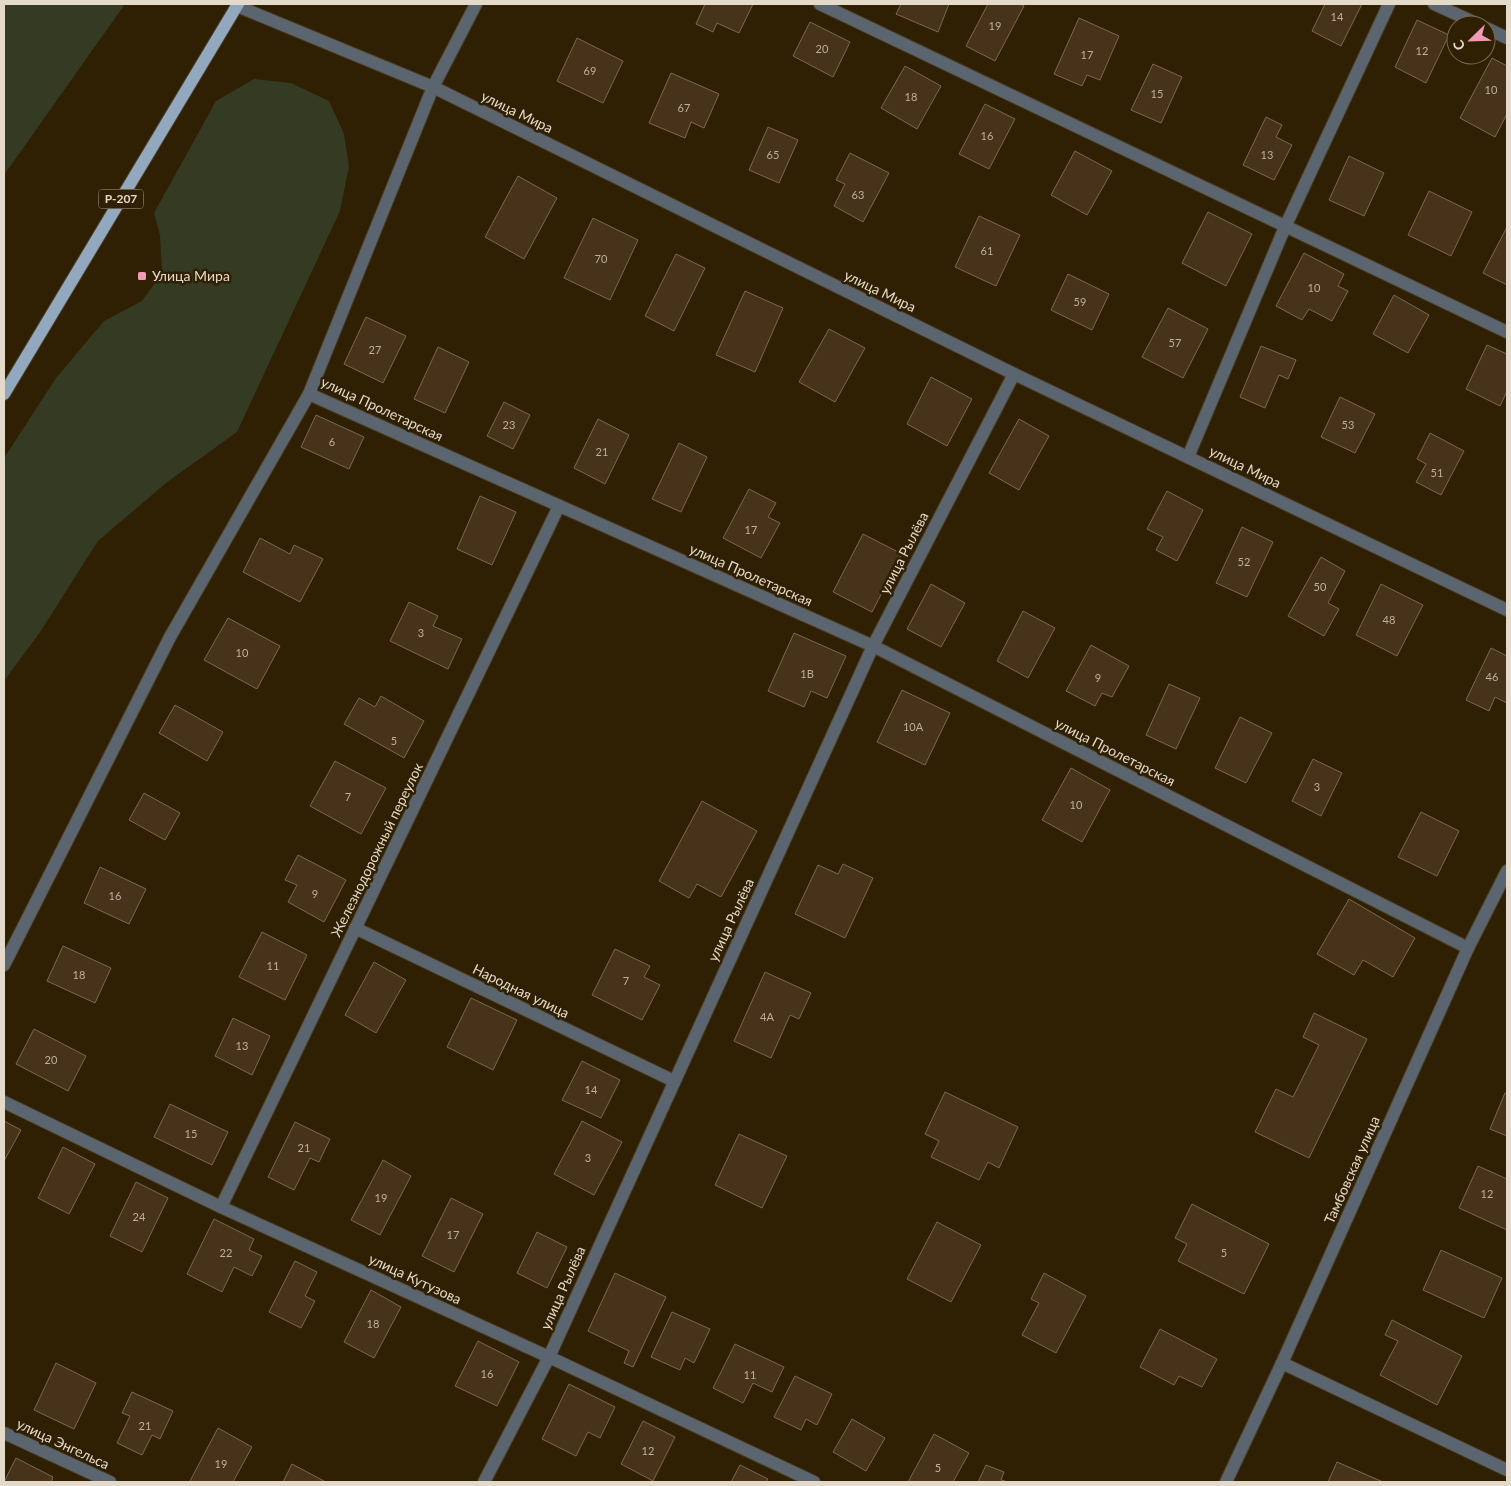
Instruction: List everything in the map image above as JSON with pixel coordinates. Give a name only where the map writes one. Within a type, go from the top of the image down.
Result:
[{"type":"main road","name":"Р-207","points":[[4,394],[238,5]]},
{"type":"street","name":"улица Пролетарская","points":[[476,4],[433,86],[309,394],[873,646],[1468,948]]},
{"type":"street","points":[[820,4],[1056,115],[1285,227],[1507,332]]},
{"type":"street","points":[[1188,456],[1285,227],[1389,4]]},
{"type":"street","points":[[1434,4],[1458,15]]},
{"type":"street","name":"улица Мира","points":[[238,5],[433,86],[1014,374],[1507,610]]},
{"type":"street","name":"улица Рылёва","points":[[484,1482],[549,1357],[873,646],[1014,374]]},
{"type":"street","points":[[4,965],[170,637],[309,394]]},
{"type":"street","name":"Железнодорожный переулок","points":[[221,1207],[559,506]]},
{"type":"street","name":"Тамбовская улица","points":[[1226,1482],[1282,1363],[1468,948],[1507,871]]},
{"type":"street","name":"Народная улица","points":[[355,928],[674,1081]]},
{"type":"street","name":"улица Кутузова","points":[[4,1102],[221,1207],[549,1357],[814,1482]]},
{"type":"street","points":[[1282,1363],[1507,1470]]},
{"type":"street","name":"улица Энгельса","points":[[4,1433],[110,1482]]},
{"type":"green space","points":[[4,4],[125,4],[4,175]]},
{"type":"green space","points":[[254,79],[291,83],[329,101],[344,134],[349,166],[340,211],[237,432],[166,483],[98,541],[40,632],[4,681],[4,458],[56,378],[104,321],[142,301],[162,273],[160,235],[154,213],[216,101]]},
{"type":"building","points":[[705,4],[753,4],[739,33],[717,23],[713,32],[696,24]]},
{"type":"building","points":[[901,4],[949,4],[938,32],[896,14]]},
{"type":"building","points":[[988,4],[1020,4],[1024,6],[995,61],[966,46]]},
{"type":"building","points":[[1325,4],[1362,4],[1341,46],[1312,31]]},
{"type":"building","points":[[1079,18],[1119,36],[1100,80],[1087,75],[1082,86],[1054,74]]},
{"type":"building","points":[[1417,20],[1446,34],[1446,41],[1426,83],[1395,67]]},
{"type":"building","points":[[810,22],[850,42],[833,77],[793,56]]},
{"type":"building","points":[[577,38],[623,61],[603,103],[557,81]]},
{"type":"building","points":[[1496,60],[1507,66],[1507,114],[1495,137],[1460,118],[1488,65],[1496,65]]},
{"type":"building","points":[[1153,64],[1182,77],[1161,123],[1131,110]]},
{"type":"building","points":[[905,66],[941,86],[917,129],[881,108]]},
{"type":"building","points":[[671,73],[719,94],[704,128],[691,122],[685,138],[649,123]]},
{"type":"building","points":[[985,104],[1015,119],[989,169],[959,154]]},
{"type":"building","points":[[1266,117],[1282,125],[1276,137],[1292,145],[1274,180],[1243,165]]},
{"type":"building","points":[[768,127],[798,140],[779,183],[749,170]]},
{"type":"building","points":[[1075,151],[1112,171],[1087,215],[1051,195]]},
{"type":"building","points":[[850,153],[889,173],[863,222],[834,206],[845,184],[836,180]]},
{"type":"building","points":[[1349,156],[1384,173],[1364,216],[1329,200]]},
{"type":"building","points":[[518,176],[557,198],[524,259],[485,237]]},
{"type":"building","points":[[1429,191],[1472,212],[1451,256],[1408,235]]},
{"type":"building","points":[[1208,212],[1252,234],[1226,286],[1182,263]]},
{"type":"building","points":[[979,216],[1020,235],[996,286],[955,267]]},
{"type":"building","points":[[593,218],[638,240],[610,300],[564,278]]},
{"type":"building","points":[[1507,227],[1507,285],[1483,273]]},
{"type":"building","points":[[1304,253],[1344,274],[1338,286],[1348,291],[1332,321],[1309,309],[1302,320],[1276,306]]},
{"type":"building","points":[[676,254],[705,268],[674,331],[645,316]]},
{"type":"building","points":[[1068,274],[1109,294],[1092,330],[1051,310]]},
{"type":"building","points":[[745,291],[783,308],[755,372],[716,355]]},
{"type":"building","points":[[1394,295],[1429,315],[1408,353],[1373,334]]},
{"type":"building","points":[[1168,308],[1208,329],[1183,378],[1142,357]]},
{"type":"building","points":[[366,317],[406,336],[383,383],[344,364]]},
{"type":"building","points":[[829,329],[865,348],[835,402],[799,382]]},
{"type":"building","points":[[1487,345],[1507,354],[1507,391],[1500,406],[1466,389]]},
{"type":"building","points":[[1261,346],[1296,360],[1288,379],[1279,375],[1265,408],[1240,397]]},
{"type":"building","points":[[438,347],[469,362],[445,413],[414,399]]},
{"type":"building","points":[[931,377],[972,399],[947,446],[907,424]]},
{"type":"building","points":[[1340,397],[1375,414],[1355,453],[1321,437]]},
{"type":"building","points":[[504,402],[530,415],[513,449],[487,436]]},
{"type":"building","points":[[316,415],[364,437],[349,469],[301,447]]},
{"type":"building","points":[[598,419],[629,435],[605,484],[574,468]]},
{"type":"building","points":[[1019,419],[1049,436],[1019,490],[989,473]]},
{"type":"building","points":[[1430,433],[1464,451],[1441,495],[1416,482],[1426,464],[1417,459]]},
{"type":"building","points":[[679,443],[707,457],[681,512],[652,499]]},
{"type":"building","points":[[749,489],[776,503],[768,517],[780,523],[761,558],[723,538]]},
{"type":"building","points":[[1167,491],[1203,510],[1177,561],[1156,550],[1163,537],[1147,529]]},
{"type":"building","points":[[480,496],[516,512],[492,565],[457,549]]},
{"type":"building","points":[[1242,527],[1273,542],[1247,597],[1216,583]]},
{"type":"building","points":[[863,534],[902,554],[872,612],[833,592]]},
{"type":"building","points":[[260,538],[290,554],[294,545],[323,559],[300,602],[243,572]]},
{"type":"building","points":[[1321,557],[1345,571],[1328,603],[1339,609],[1324,636],[1288,616]]},
{"type":"building","points":[[931,584],[965,603],[941,647],[907,629]]},
{"type":"building","points":[[1381,584],[1423,605],[1397,656],[1356,635]]},
{"type":"building","points":[[409,602],[438,616],[433,626],[462,639],[448,669],[390,641]]},
{"type":"building","points":[[1023,611],[1055,628],[1028,678],[997,661]]},
{"type":"building","points":[[228,618],[280,646],[257,689],[204,660]]},
{"type":"building","points":[[794,633],[846,656],[827,698],[811,691],[804,707],[768,691]]},
{"type":"building","points":[[1091,645],[1129,666],[1112,697],[1102,693],[1095,706],[1066,691]]},
{"type":"building","points":[[1491,648],[1507,656],[1507,703],[1495,697],[1489,711],[1466,700]]},
{"type":"building","points":[[1169,684],[1200,698],[1176,749],[1146,735]]},
{"type":"building","points":[[902,690],[950,713],[925,765],[877,742]]},
{"type":"building","points":[[381,696],[424,721],[404,758],[344,724],[359,698],[375,707]]},
{"type":"building","points":[[175,705],[223,732],[207,761],[159,733]]},
{"type":"building","points":[[1240,717],[1272,733],[1246,783],[1215,768]]},
{"type":"building","points":[[1313,759],[1342,773],[1321,816],[1292,801]]},
{"type":"building","points":[[335,761],[386,788],[361,834],[310,806]]},
{"type":"building","points":[[1071,768],[1110,790],[1082,842],[1042,820]]},
{"type":"building","points":[[144,793],[180,813],[165,840],[129,820]]},
{"type":"building","points":[[702,801],[757,831],[721,897],[697,884],[689,898],[659,881]]},
{"type":"building","points":[[1421,812],[1459,831],[1437,876],[1398,857]]},
{"type":"building","points":[[298,855],[346,880],[324,922],[288,902],[297,885],[285,880]]},
{"type":"building","points":[[843,864],[873,878],[845,938],[795,914],[818,865],[838,874]]},
{"type":"building","points":[[100,867],[146,889],[129,924],[84,903]]},
{"type":"building","points":[[1349,899],[1415,938],[1393,977],[1363,960],[1354,975],[1317,954]]},
{"type":"building","points":[[262,932],[307,955],[285,1000],[239,977]]},
{"type":"building","points":[[63,946],[111,968],[95,1003],[47,981]]},
{"type":"building","points":[[615,949],[650,966],[644,977],[660,985],[642,1020],[592,995]]},
{"type":"building","points":[[374,962],[406,980],[376,1033],[345,1015]]},
{"type":"building","points":[[765,972],[811,993],[799,1019],[790,1015],[771,1058],[734,1041]]},
{"type":"building","points":[[471,998],[517,1020],[493,1070],[447,1047]]},
{"type":"building","points":[[1314,1013],[1367,1039],[1309,1158],[1255,1132],[1276,1089],[1293,1097],[1319,1045],[1303,1037]]},
{"type":"building","points":[[233,1018],[270,1036],[252,1075],[215,1056]]},
{"type":"building","points":[[34,1029],[86,1056],[68,1091],[16,1064]]},
{"type":"building","points":[[582,1061],[620,1080],[601,1118],[562,1100]]},
{"type":"building","points":[[945,1092],[1018,1127],[999,1168],[988,1162],[979,1180],[931,1157],[939,1141],[925,1134]]},
{"type":"building","points":[[1505,1093],[1507,1094],[1507,1136],[1490,1129]]},
{"type":"building","points":[[170,1104],[228,1132],[212,1165],[154,1137]]},
{"type":"building","points":[[4,1121],[21,1130],[4,1161]]},
{"type":"building","points":[[582,1121],[622,1142],[594,1195],[554,1174]]},
{"type":"building","points":[[295,1122],[330,1139],[319,1162],[310,1158],[294,1190],[268,1177]]},
{"type":"building","points":[[739,1134],[787,1156],[762,1208],[715,1185]]},
{"type":"building","points":[[63,1147],[95,1164],[69,1214],[38,1198]]},
{"type":"building","points":[[383,1160],[411,1176],[380,1235],[351,1220]]},
{"type":"building","points":[[1478,1166],[1507,1179],[1507,1230],[1459,1208]]},
{"type":"building","points":[[136,1182],[168,1198],[142,1252],[110,1236]]},
{"type":"building","points":[[451,1198],[483,1214],[454,1272],[422,1256]]},
{"type":"building","points":[[1192,1204],[1269,1244],[1244,1294],[1178,1261],[1187,1244],[1175,1238]]},
{"type":"building","points":[[214,1219],[254,1239],[249,1250],[262,1256],[252,1276],[234,1267],[222,1292],[187,1274]]},
{"type":"building","points":[[937,1222],[981,1245],[951,1302],[907,1279]]},
{"type":"building","points":[[537,1232],[567,1247],[547,1288],[517,1273]]},
{"type":"building","points":[[1441,1250],[1502,1278],[1484,1318],[1423,1290]]},
{"type":"building","points":[[295,1261],[317,1272],[305,1296],[315,1301],[301,1328],[269,1312]]},
{"type":"building","points":[[615,1273],[666,1297],[633,1367],[624,1363],[629,1351],[588,1331]]},
{"type":"building","points":[[1044,1273],[1086,1296],[1056,1353],[1022,1335],[1039,1303],[1031,1299]]},
{"type":"building","points":[[371,1290],[401,1307],[374,1358],[344,1342]]},
{"type":"building","points":[[672,1312],[710,1329],[694,1363],[685,1358],[680,1370],[651,1357]]},
{"type":"building","points":[[1392,1320],[1462,1356],[1437,1405],[1380,1375],[1398,1341],[1385,1335]]},
{"type":"building","points":[[1160,1329],[1217,1359],[1202,1387],[1179,1376],[1174,1385],[1140,1367]]},
{"type":"building","points":[[478,1341],[519,1362],[497,1406],[455,1386]]},
{"type":"building","points":[[735,1344],[784,1367],[772,1392],[753,1383],[743,1403],[713,1388]]},
{"type":"building","points":[[56,1363],[96,1383],[74,1429],[34,1410]]},
{"type":"building","points":[[795,1376],[832,1394],[817,1425],[806,1419],[801,1430],[774,1417]]},
{"type":"building","points":[[569,1384],[615,1407],[600,1438],[588,1432],[576,1456],[542,1439]]},
{"type":"building","points":[[132,1392],[173,1411],[160,1439],[152,1435],[142,1455],[117,1443],[130,1416],[122,1413]]},
{"type":"building","points":[[852,1419],[885,1438],[866,1471],[833,1452]]},
{"type":"building","points":[[643,1421],[675,1437],[653,1481],[621,1464]]},
{"type":"building","points":[[218,1428],[252,1447],[233,1482],[190,1481]]},
{"type":"building","points":[[934,1434],[969,1453],[953,1482],[908,1482]]},
{"type":"building","points":[[16,1458],[53,1477],[51,1482],[4,1482]]},
{"type":"building","points":[[1337,1462],[1383,1482],[1328,1482]]},
{"type":"building","points":[[292,1464],[324,1481],[324,1482],[283,1482]]},
{"type":"building","points":[[740,1465],[768,1479],[766,1482],[731,1482]]},
{"type":"building","points":[[986,1465],[1004,1472],[1001,1480],[1008,1482],[978,1482]]},
{"type":"place","name":"Улица Мира","points":[[142,276]]}]
